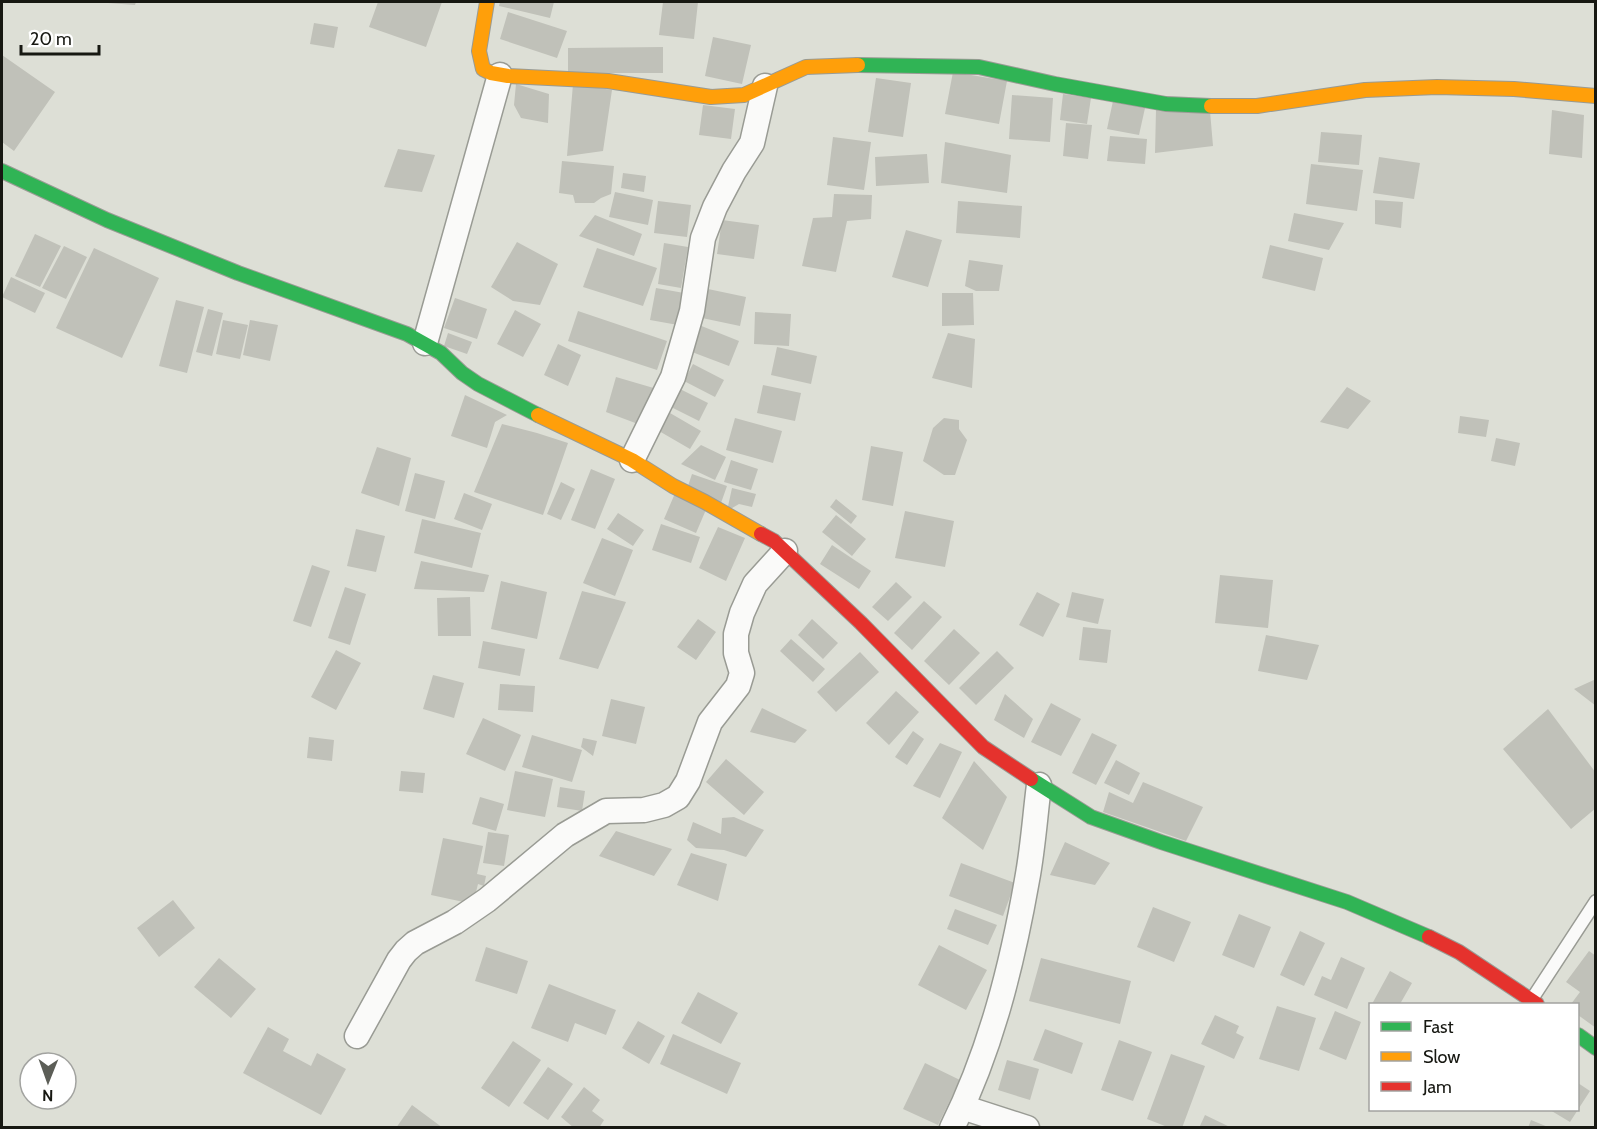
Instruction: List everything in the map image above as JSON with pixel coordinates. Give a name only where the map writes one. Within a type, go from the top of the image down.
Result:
[{"type":"street","points":[[487,2],[479,51],[483,69],[491,73],[608,81],[711,97],[744,95],[806,67],[875,64],[980,67],[1054,84],[1166,104],[1205,106],[1257,106],[1365,90],[1437,87],[1514,89],[1596,96]]},
{"type":"street","points":[[425,343],[500,75]]},
{"type":"street","points":[[632,460],[673,377],[692,311],[703,238],[715,207],[752,143],[765,86]]},
{"type":"street","points":[[2,171],[107,220],[238,273],[407,334],[425,343],[441,353],[462,373],[478,384],[632,460],[673,486],[774,541],[861,623],[983,747],[1091,817],[1161,842],[1311,889],[1419,932],[1458,952],[1534,1002]]},
{"type":"street","points":[[357,1036],[399,960],[416,943],[455,922],[487,900],[565,835],[606,811],[644,810],[664,805],[678,797],[688,781],[710,723],[738,686],[742,673],[736,653],[736,634],[750,594],[755,584],[786,551]]},
{"type":"street","points":[[1027,1128],[957,1117],[981,1061],[1008,969],[1027,878],[1039,785]]},
{"type":"street","points":[[1579,1036],[1596,1048]]},
{"type":"lane","points":[[1534,1002],[1596,901]]},
{"type":"building","points":[[108,2],[136,2],[135,5]]},
{"type":"building","points":[[378,2],[442,2],[426,47],[369,27]]},
{"type":"building","points":[[500,2],[554,2],[550,18],[499,6]]},
{"type":"building","points":[[663,2],[698,2],[694,39],[659,35]]},
{"type":"building","points":[[508,12],[567,31],[557,58],[500,39]]},
{"type":"building","points":[[314,23],[338,27],[334,48],[310,44]]},
{"type":"building","points":[[713,37],[751,45],[742,84],[705,76]]},
{"type":"building","points":[[663,47],[663,73],[568,73],[568,48]]},
{"type":"building","points":[[2,55],[55,92],[14,151],[2,142]]},
{"type":"building","points":[[953,72],[1007,81],[999,124],[945,114]]},
{"type":"building","points":[[876,78],[911,83],[903,137],[868,132]]},
{"type":"building","points":[[516,84],[549,94],[548,123],[521,118],[514,105]]},
{"type":"building","points":[[573,84],[612,90],[603,151],[567,156]]},
{"type":"building","points":[[1063,94],[1091,98],[1087,124],[1060,120]]},
{"type":"building","points":[[1012,95],[1053,98],[1050,142],[1009,139]]},
{"type":"building","points":[[1113,101],[1145,108],[1139,135],[1107,129]]},
{"type":"building","points":[[703,105],[735,109],[731,139],[699,135]]},
{"type":"building","points":[[1156,110],[1210,111],[1213,146],[1155,153]]},
{"type":"building","points":[[1552,110],[1584,115],[1582,158],[1549,154]]},
{"type":"building","points":[[1066,123],[1092,125],[1088,159],[1063,156]]},
{"type":"building","points":[[1321,132],[1362,135],[1359,165],[1318,162]]},
{"type":"building","points":[[1110,136],[1147,139],[1145,164],[1107,161]]},
{"type":"building","points":[[833,137],[871,142],[864,190],[827,185]]},
{"type":"building","points":[[945,142],[1011,155],[1007,193],[941,183]]},
{"type":"building","points":[[398,149],[435,155],[422,192],[384,187]]},
{"type":"building","points":[[927,154],[929,183],[876,186],[875,157]]},
{"type":"building","points":[[1379,157],[1420,163],[1414,199],[1373,193]]},
{"type":"building","points":[[562,161],[614,166],[611,194],[594,203],[575,203],[573,195],[559,193]]},
{"type":"building","points":[[1311,164],[1363,170],[1357,211],[1306,204]]},
{"type":"building","points":[[623,173],[646,176],[644,192],[621,188]]},
{"type":"building","points":[[615,192],[653,200],[648,225],[609,217]]},
{"type":"building","points":[[834,194],[872,195],[871,219],[847,221],[836,272],[802,266],[813,218],[832,217]]},
{"type":"building","points":[[1375,200],[1403,202],[1401,228],[1375,224]]},
{"type":"building","points":[[658,201],[691,205],[687,237],[654,233]]},
{"type":"building","points":[[958,201],[1022,206],[1020,238],[956,233]]},
{"type":"building","points":[[1294,213],[1344,223],[1329,250],[1288,241]]},
{"type":"building","points":[[595,215],[642,234],[634,256],[579,236]]},
{"type":"building","points":[[722,220],[759,225],[754,259],[717,254]]},
{"type":"building","points":[[906,230],[942,240],[928,287],[892,277]]},
{"type":"building","points":[[35,234],[61,246],[40,287],[15,276]]},
{"type":"building","points":[[517,242],[558,264],[540,305],[513,301],[491,287]]},
{"type":"building","points":[[664,243],[688,247],[681,288],[658,284]]},
{"type":"building","points":[[1270,245],[1323,258],[1315,291],[1262,278]]},
{"type":"building","points":[[64,246],[87,257],[66,299],[42,288]]},
{"type":"building","points":[[94,248],[159,278],[122,358],[56,328]]},
{"type":"building","points":[[597,248],[657,268],[643,306],[583,287]]},
{"type":"building","points":[[969,260],[1003,265],[999,291],[976,291],[965,286]]},
{"type":"building","points":[[11,277],[45,293],[35,313],[2,297]]},
{"type":"building","points":[[656,288],[684,293],[678,325],[650,320]]},
{"type":"building","points":[[708,289],[746,297],[740,326],[702,318]]},
{"type":"building","points":[[942,293],[973,293],[974,325],[942,326]]},
{"type":"building","points":[[455,298],[487,309],[477,339],[444,328]]},
{"type":"building","points":[[176,300],[204,307],[187,373],[159,366]]},
{"type":"building","points":[[208,309],[223,313],[212,356],[196,352]]},
{"type":"building","points":[[515,310],[541,324],[523,357],[497,344]]},
{"type":"building","points":[[578,311],[667,341],[657,370],[568,341]]},
{"type":"building","points":[[755,312],[791,314],[789,346],[754,344]]},
{"type":"building","points":[[223,320],[248,325],[240,359],[216,354]]},
{"type":"building","points":[[250,320],[278,325],[270,361],[243,355]]},
{"type":"building","points":[[694,323],[739,341],[729,366],[684,349]]},
{"type":"building","points":[[448,333],[472,342],[467,354],[444,346]]},
{"type":"building","points":[[948,333],[975,339],[972,388],[932,378]]},
{"type":"building","points":[[558,344],[581,355],[568,386],[544,375]]},
{"type":"building","points":[[777,347],[817,356],[811,384],[771,375]]},
{"type":"building","points":[[693,364],[724,380],[715,397],[684,381]]},
{"type":"building","points":[[616,377],[657,389],[638,424],[606,412]]},
{"type":"building","points":[[763,385],[801,393],[795,421],[757,413]]},
{"type":"building","points":[[674,386],[708,403],[699,421],[665,404]]},
{"type":"building","points":[[1347,387],[1371,401],[1348,429],[1320,422]]},
{"type":"building","points":[[465,395],[507,415],[495,422],[487,448],[451,436]]},
{"type":"building","points":[[670,413],[701,431],[690,449],[659,431]]},
{"type":"building","points":[[1460,416],[1489,420],[1486,437],[1458,433]]},
{"type":"building","points":[[735,418],[782,431],[773,463],[726,450]]},
{"type":"building","points":[[944,418],[959,420],[959,429],[967,440],[955,475],[944,475],[923,461],[933,428]]},
{"type":"building","points":[[502,424],[568,443],[543,515],[474,492]]},
{"type":"building","points":[[1496,438],[1520,443],[1515,466],[1491,461]]},
{"type":"building","points":[[701,445],[726,457],[715,480],[681,464]]},
{"type":"building","points":[[871,446],[903,452],[893,506],[862,500]]},
{"type":"building","points":[[377,447],[411,458],[399,506],[361,493]]},
{"type":"building","points":[[731,460],[758,469],[751,490],[724,482]]},
{"type":"building","points":[[591,469],[615,479],[595,529],[571,520]]},
{"type":"building","points":[[415,473],[445,481],[435,519],[405,511]]},
{"type":"building","points":[[692,474],[727,486],[721,503],[686,492]]},
{"type":"building","points":[[561,482],[575,489],[561,520],[547,514]]},
{"type":"building","points":[[732,488],[756,494],[752,507],[739,504],[727,511]]},
{"type":"building","points":[[676,491],[708,505],[696,533],[664,519]]},
{"type":"building","points":[[464,493],[492,504],[482,530],[454,519]]},
{"type":"building","points":[[836,499],[857,516],[851,524],[830,507]]},
{"type":"building","points":[[905,511],[954,521],[945,567],[895,558]]},
{"type":"building","points":[[618,513],[644,530],[633,546],[607,529]]},
{"type":"building","points":[[836,515],[866,539],[852,556],[822,532]]},
{"type":"building","points":[[422,519],[481,533],[472,568],[414,553]]},
{"type":"building","points":[[661,524],[700,537],[691,563],[652,550]]},
{"type":"building","points":[[718,527],[745,538],[726,581],[699,568]]},
{"type":"building","points":[[356,529],[385,536],[376,572],[347,566]]},
{"type":"building","points":[[602,538],[633,550],[615,596],[583,583]]},
{"type":"building","points":[[832,545],[871,571],[859,589],[820,564]]},
{"type":"building","points":[[421,561],[489,575],[484,592],[414,589]]},
{"type":"building","points":[[312,565],[330,571],[311,627],[293,621]]},
{"type":"building","points":[[1220,575],[1273,580],[1268,628],[1215,623]]},
{"type":"building","points":[[501,581],[547,592],[537,639],[491,629]]},
{"type":"building","points":[[896,582],[912,597],[888,621],[872,607]]},
{"type":"building","points":[[345,587],[366,594],[350,645],[328,638]]},
{"type":"building","points":[[582,591],[626,602],[598,669],[559,659]]},
{"type":"building","points":[[1037,592],[1060,604],[1043,637],[1019,625]]},
{"type":"building","points":[[1072,592],[1104,599],[1098,624],[1066,617]]},
{"type":"building","points":[[470,597],[471,636],[438,636],[437,598]]},
{"type":"building","points":[[924,601],[942,617],[912,650],[894,633]]},
{"type":"building","points":[[698,619],[716,632],[696,660],[677,647]]},
{"type":"building","points":[[812,619],[838,643],[823,659],[798,635]]},
{"type":"building","points":[[1083,627],[1111,630],[1107,663],[1079,660]]},
{"type":"building","points":[[954,629],[980,653],[949,685],[924,661]]},
{"type":"building","points":[[1266,635],[1319,645],[1307,680],[1258,671]]},
{"type":"building","points":[[791,639],[825,669],[813,682],[780,651]]},
{"type":"building","points":[[483,641],[525,649],[520,676],[478,668]]},
{"type":"building","points":[[336,650],[361,663],[336,710],[311,697]]},
{"type":"building","points":[[997,651],[1014,668],[976,705],[959,688]]},
{"type":"building","points":[[860,652],[879,672],[836,712],[817,692]]},
{"type":"building","points":[[433,675],[464,683],[454,718],[423,709]]},
{"type":"building","points":[[1596,679],[1596,706],[1574,689]]},
{"type":"building","points":[[500,684],[535,686],[533,712],[498,710]]},
{"type":"building","points":[[896,691],[919,712],[889,745],[866,723]]},
{"type":"building","points":[[1005,694],[1033,719],[1024,738],[994,720]]},
{"type":"building","points":[[611,699],[645,707],[636,744],[602,736]]},
{"type":"building","points":[[1051,703],[1081,719],[1061,756],[1031,742]]},
{"type":"building","points":[[762,708],[807,730],[795,743],[750,732]]},
{"type":"building","points":[[1548,709],[1596,773],[1596,808],[1571,829],[1503,749]]},
{"type":"building","points":[[483,718],[521,735],[505,771],[466,754]]},
{"type":"building","points":[[913,731],[924,739],[907,765],[895,757]]},
{"type":"building","points":[[1092,733],[1117,745],[1096,785],[1072,773]]},
{"type":"building","points":[[532,735],[582,750],[572,782],[522,767]]},
{"type":"building","points":[[309,737],[334,740],[332,761],[307,758]]},
{"type":"building","points":[[583,738],[597,741],[593,756],[581,747]]},
{"type":"building","points":[[940,743],[962,752],[940,798],[913,786]]},
{"type":"building","points":[[726,759],[764,792],[744,815],[706,782]]},
{"type":"building","points":[[1116,760],[1140,773],[1129,795],[1104,783]]},
{"type":"building","points":[[974,761],[1007,797],[983,850],[942,818]]},
{"type":"building","points":[[401,771],[425,773],[423,793],[399,791]]},
{"type":"building","points":[[515,771],[553,779],[545,817],[507,810]]},
{"type":"building","points":[[1143,782],[1203,807],[1186,841],[1103,812],[1109,792],[1133,803]]},
{"type":"building","points":[[560,787],[585,791],[582,811],[557,807]]},
{"type":"building","points":[[480,797],[504,804],[496,831],[472,824]]},
{"type":"building","points":[[734,817],[764,830],[746,857],[724,850],[696,848],[687,840],[693,822],[721,834],[722,818]]},
{"type":"building","points":[[616,831],[672,849],[654,876],[599,856]]},
{"type":"building","points":[[488,832],[509,835],[504,866],[483,863]]},
{"type":"building","points":[[443,838],[483,846],[477,874],[486,876],[484,886],[478,884],[473,904],[431,895]]},
{"type":"building","points":[[1065,842],[1110,863],[1095,885],[1050,875]]},
{"type":"building","points":[[691,853],[727,864],[718,901],[677,885]]},
{"type":"building","points":[[961,863],[1015,883],[1003,916],[949,896]]},
{"type":"building","points":[[173,900],[195,928],[159,957],[137,928]]},
{"type":"building","points":[[1153,907],[1191,922],[1174,962],[1137,947]]},
{"type":"building","points":[[955,909],[997,925],[988,945],[947,929]]},
{"type":"building","points":[[1239,914],[1271,927],[1254,968],[1222,955]]},
{"type":"building","points":[[1300,931],[1325,943],[1304,986],[1280,975]]},
{"type":"building","points":[[939,945],[987,970],[966,1010],[918,985]]},
{"type":"building","points":[[486,947],[528,961],[517,994],[475,981]]},
{"type":"building","points":[[1589,951],[1596,956],[1596,1028],[1579,1016],[1579,1003],[1572,1003],[1580,992],[1566,982]]},
{"type":"building","points":[[1341,957],[1365,968],[1347,1009],[1314,995],[1322,976],[1331,980]]},
{"type":"building","points":[[219,958],[256,989],[231,1018],[194,987]]},
{"type":"building","points":[[1041,958],[1131,981],[1120,1024],[1029,1001]]},
{"type":"building","points":[[1390,971],[1412,983],[1401,1003],[1373,1003]]},
{"type":"building","points":[[549,984],[616,1010],[606,1035],[575,1023],[568,1042],[531,1028]]},
{"type":"building","points":[[698,992],[738,1013],[721,1044],[681,1023]]},
{"type":"building","points":[[1277,1006],[1316,1018],[1299,1071],[1259,1059]]},
{"type":"building","points":[[1335,1011],[1361,1022],[1346,1060],[1319,1049]]},
{"type":"building","points":[[1215,1015],[1239,1026],[1236,1033],[1244,1037],[1234,1059],[1201,1044]]},
{"type":"building","points":[[638,1021],[665,1036],[649,1064],[622,1048]]},
{"type":"building","points":[[268,1027],[289,1039],[283,1051],[311,1066],[317,1053],[346,1069],[321,1115],[243,1073]]},
{"type":"building","points":[[1045,1029],[1083,1043],[1072,1074],[1033,1060]]},
{"type":"building","points":[[673,1034],[741,1063],[727,1094],[660,1064]]},
{"type":"building","points":[[1119,1040],[1152,1052],[1133,1101],[1101,1090]]},
{"type":"building","points":[[513,1041],[541,1060],[509,1107],[481,1088]]},
{"type":"building","points":[[1171,1054],[1205,1066],[1182,1128],[1170,1128],[1147,1119]]},
{"type":"building","points":[[1007,1060],[1039,1069],[1030,1100],[998,1090]]},
{"type":"building","points":[[925,1063],[960,1080],[938,1125],[903,1109]]},
{"type":"building","points":[[548,1067],[573,1084],[548,1120],[523,1103]]},
{"type":"building","points":[[1579,1084],[1590,1091],[1579,1108]]},
{"type":"building","points":[[584,1087],[600,1100],[592,1111],[604,1120],[599,1128],[574,1128],[561,1117]]},
{"type":"building","points":[[412,1105],[443,1128],[396,1128]]},
{"type":"building","points":[[1552,1111],[1577,1111],[1570,1122]]},
{"type":"building","points":[[1205,1115],[1232,1128],[1199,1128]]},
{"type":"building","points":[[1531,1120],[1548,1127],[1548,1128],[1528,1128]]},
{"type":"traffic: fast","points":[[858,65],[979,67],[1055,84],[1166,104],[1211,106]]},
{"type":"traffic: fast","points":[[2,171],[107,220],[238,273],[407,334],[441,353],[462,373],[478,384],[538,415]]},
{"type":"traffic: fast","points":[[1031,779],[1091,817],[1347,902],[1429,937]]},
{"type":"traffic: fast","points":[[1579,1036],[1596,1048]]},
{"type":"traffic: slow","points":[[487,2],[479,51],[483,69],[508,76],[608,81],[711,97],[744,95],[806,67],[858,65]]},
{"type":"traffic: slow","points":[[1211,106],[1257,106],[1365,90],[1437,87],[1514,89],[1596,96]]},
{"type":"traffic: slow","points":[[538,415],[632,460],[673,486],[761,534]]},
{"type":"traffic: jam","points":[[761,534],[774,541],[861,623],[983,747],[1031,779]]},
{"type":"traffic: jam","points":[[1429,937],[1459,952],[1536,1003]]}]
